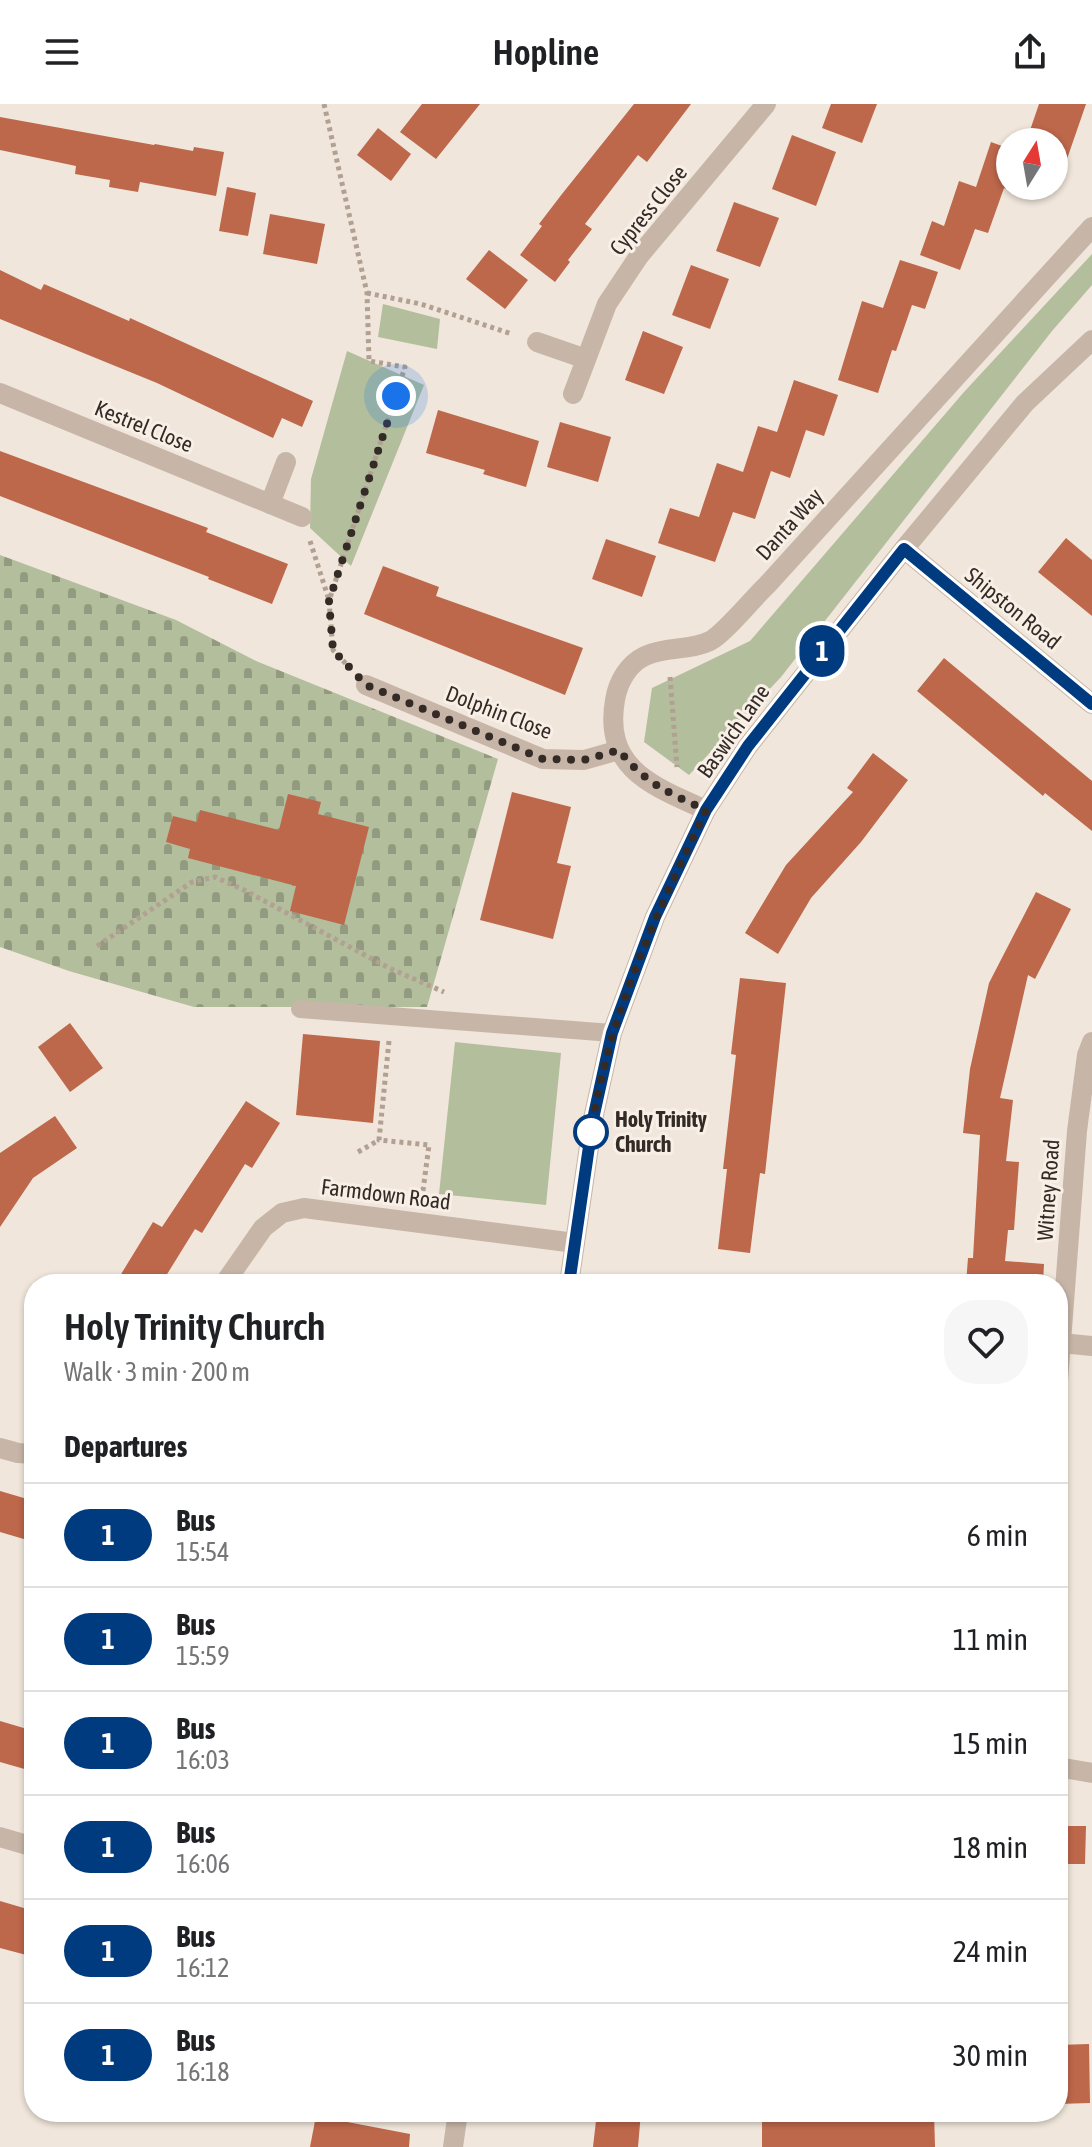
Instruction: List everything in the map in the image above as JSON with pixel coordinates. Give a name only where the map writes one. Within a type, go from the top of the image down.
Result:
[{"type":"street","name":"Cypress Close","points":[[573,394],[607,304],[639,256],[766,104]]},
{"type":"street","name":"Danta Way","points":[[619,750],[613,734],[612,718],[616,693],[625,672],[643,657],[668,648],[693,646],[712,640],[767,585],[1092,227]]},
{"type":"street","name":"Baswich Lane","points":[[570,1274],[593,1119],[612,1033],[655,917],[706,810],[767,722],[904,549],[1025,403],[1092,340]]},
{"type":"street","points":[[537,342],[586,359]]},
{"type":"street","name":"Kestrel Close","points":[[0,393],[302,517]]},
{"type":"street","points":[[270,504],[286,462]]},
{"type":"street","name":"Shipston Road","points":[[904,549],[1092,704]]},
{"type":"street","name":"Dolphin Close","points":[[366,685],[543,759],[584,760],[619,750]]},
{"type":"street","points":[[619,750],[634,770],[652,785],[706,810]]},
{"type":"street","name":"Witney Road","points":[[1066,1274],[1077,1131],[1087,1055],[1092,1042]]},
{"type":"street","name":"Farmdown Road","points":[[231,1274],[263,1228],[282,1213],[304,1208],[575,1243]]},
{"type":"street","points":[[1068,1344],[1092,1346]]},
{"type":"street","points":[[0,1448],[24,1453]]},
{"type":"street","points":[[1068,1769],[1092,1773]]},
{"type":"street","points":[[0,1837],[24,1844]]},
{"type":"street","points":[[453,2147],[457,2122]]},
{"type":"lane","points":[[300,1009],[612,1033]]},
{"type":"path","points":[[324,104],[367,293],[369,361],[405,367],[329,601]]},
{"type":"path","points":[[367,293],[421,304],[537,342]]},
{"type":"path","points":[[302,517],[329,601],[333,650],[366,685]]},
{"type":"path","points":[[668,648],[679,798]]},
{"type":"path","points":[[97,946],[192,882],[215,877],[389,968],[456,997]]},
{"type":"path","points":[[379,1140],[391,1016]]},
{"type":"path","points":[[358,1152],[379,1140],[429,1145],[419,1223]]},
{"type":"green space","points":[[1092,254],[1092,285],[1052,331],[781,677],[689,775],[644,742],[652,688],[750,641],[964,392]]},
{"type":"green space","points":[[383,304],[440,319],[437,349],[378,337]]},
{"type":"green space","points":[[347,351],[424,385],[351,566],[310,528],[311,479]]},
{"type":"green space","points":[[0,555],[176,620],[256,661],[498,759],[427,1007],[194,1007],[69,971],[0,947]]},
{"type":"green space","points":[[455,1042],[561,1053],[546,1205],[439,1194]]},
{"type":"building","points":[[422,104],[480,104],[436,159],[400,132]]},
{"type":"building","points":[[634,104],[691,104],[647,162],[638,155],[585,224],[592,229],[555,282],[520,255],[542,226],[539,224]]},
{"type":"building","points":[[831,104],[877,104],[862,143],[822,128]]},
{"type":"building","points":[[1039,104],[1086,104],[1068,156],[1068,128],[1031,128]]},
{"type":"building","points":[[0,117],[154,145],[224,152],[216,196],[140,182],[138,192],[109,187],[110,180],[75,174],[76,166],[0,150]]},
{"type":"building","points":[[378,128],[411,154],[391,181],[357,155]]},
{"type":"building","points":[[792,135],[836,152],[816,206],[772,189]]},
{"type":"building","points":[[991,142],[996,144],[996,200],[1000,200],[988,233],[975,229],[960,270],[920,255],[932,221],[944,226],[959,181],[976,187]]},
{"type":"building","points":[[227,187],[256,193],[248,236],[219,231]]},
{"type":"building","points":[[734,202],[779,218],[760,267],[716,251]]},
{"type":"building","points":[[270,214],[325,224],[317,264],[263,254]]},
{"type":"building","points":[[489,250],[528,280],[505,309],[466,279]]},
{"type":"building","points":[[900,260],[938,272],[925,309],[912,305],[896,351],[892,350],[878,393],[838,380],[862,301],[883,308]]},
{"type":"building","points":[[691,265],[729,279],[710,329],[672,315]]},
{"type":"building","points":[[0,270],[41,290],[44,284],[129,321],[130,318],[313,401],[302,427],[282,418],[273,438],[157,383],[0,319]]},
{"type":"building","points":[[643,331],[683,347],[664,394],[625,380]]},
{"type":"building","points":[[794,380],[838,395],[824,436],[806,430],[790,478],[771,471],[755,519],[733,512],[715,562],[658,543],[670,508],[699,517],[717,463],[743,472],[758,426],[777,432]]},
{"type":"building","points":[[438,410],[539,441],[526,487],[483,474],[485,470],[426,453]]},
{"type":"building","points":[[560,422],[611,437],[598,482],[547,467]]},
{"type":"building","points":[[0,451],[208,528],[206,532],[288,564],[272,604],[0,496]]},
{"type":"building","points":[[1066,538],[1092,560],[1092,616],[1038,572]]},
{"type":"building","points":[[606,539],[656,556],[642,597],[592,579]]},
{"type":"building","points":[[383,566],[439,587],[436,596],[583,648],[565,695],[364,614]]},
{"type":"building","points":[[944,658],[1092,781],[1092,831],[1045,793],[1043,796],[917,691]]},
{"type":"building","points":[[873,753],[908,780],[861,842],[811,898],[778,954],[745,933],[786,865],[853,792],[847,788]]},
{"type":"building","points":[[512,792],[571,807],[557,863],[571,866],[553,939],[480,920]]},
{"type":"building","points":[[288,794],[321,802],[318,814],[369,827],[344,925],[290,911],[296,886],[188,858],[190,849],[166,842],[173,816],[197,822],[200,810],[279,830]]},
{"type":"building","points":[[1036,892],[1071,909],[1035,979],[1028,975],[1000,1098],[1013,1100],[1006,1161],[1019,1162],[1014,1230],[1008,1230],[1005,1261],[1044,1264],[1044,1274],[967,1274],[968,1258],[973,1258],[980,1135],[963,1133],[970,1069],[989,983]]},
{"type":"building","points":[[740,978],[786,983],[765,1174],[760,1173],[750,1253],[718,1249],[727,1169],[723,1169],[736,1055],[731,1054]]},
{"type":"building","points":[[70,1023],[103,1068],[70,1092],[38,1047]]},
{"type":"building","points":[[303,1034],[380,1041],[373,1123],[296,1115]]},
{"type":"building","points":[[246,1101],[280,1123],[252,1168],[245,1164],[202,1233],[195,1229],[167,1274],[121,1274],[153,1222],[162,1227]]},
{"type":"building","points":[[55,1116],[77,1148],[33,1178],[0,1227],[0,1153]]},
{"type":"building","points":[[0,1491],[24,1498],[24,1539],[0,1532]]},
{"type":"building","points":[[0,1721],[24,1728],[24,1769],[0,1762]]},
{"type":"building","points":[[1068,1826],[1086,1826],[1085,1864],[1068,1864]]},
{"type":"building","points":[[0,1901],[24,1908],[24,1954],[0,1948]]},
{"type":"building","points":[[1089,2044],[1090,2103],[1068,2104],[1068,2045]]},
{"type":"building","points":[[315,2122],[347,2122],[410,2134],[409,2147],[310,2147]]},
{"type":"building","points":[[596,2122],[640,2122],[638,2147],[593,2147]]},
{"type":"building","points":[[762,2122],[934,2122],[935,2147],[762,2147]]},
{"type":"bus line","name":"1","points":[[570,1274],[593,1119],[612,1033],[655,917],[706,810],[748,746],[904,549],[1092,704]]},
{"type":"place","name":"Holy Trinity Church","points":[[591,1132]]},
{"type":"route","points":[[396,396],[329,601],[333,650],[366,685],[543,759],[584,760],[619,750],[634,770],[652,785],[706,810],[655,917],[631,976],[612,1033],[591,1132]]}]
